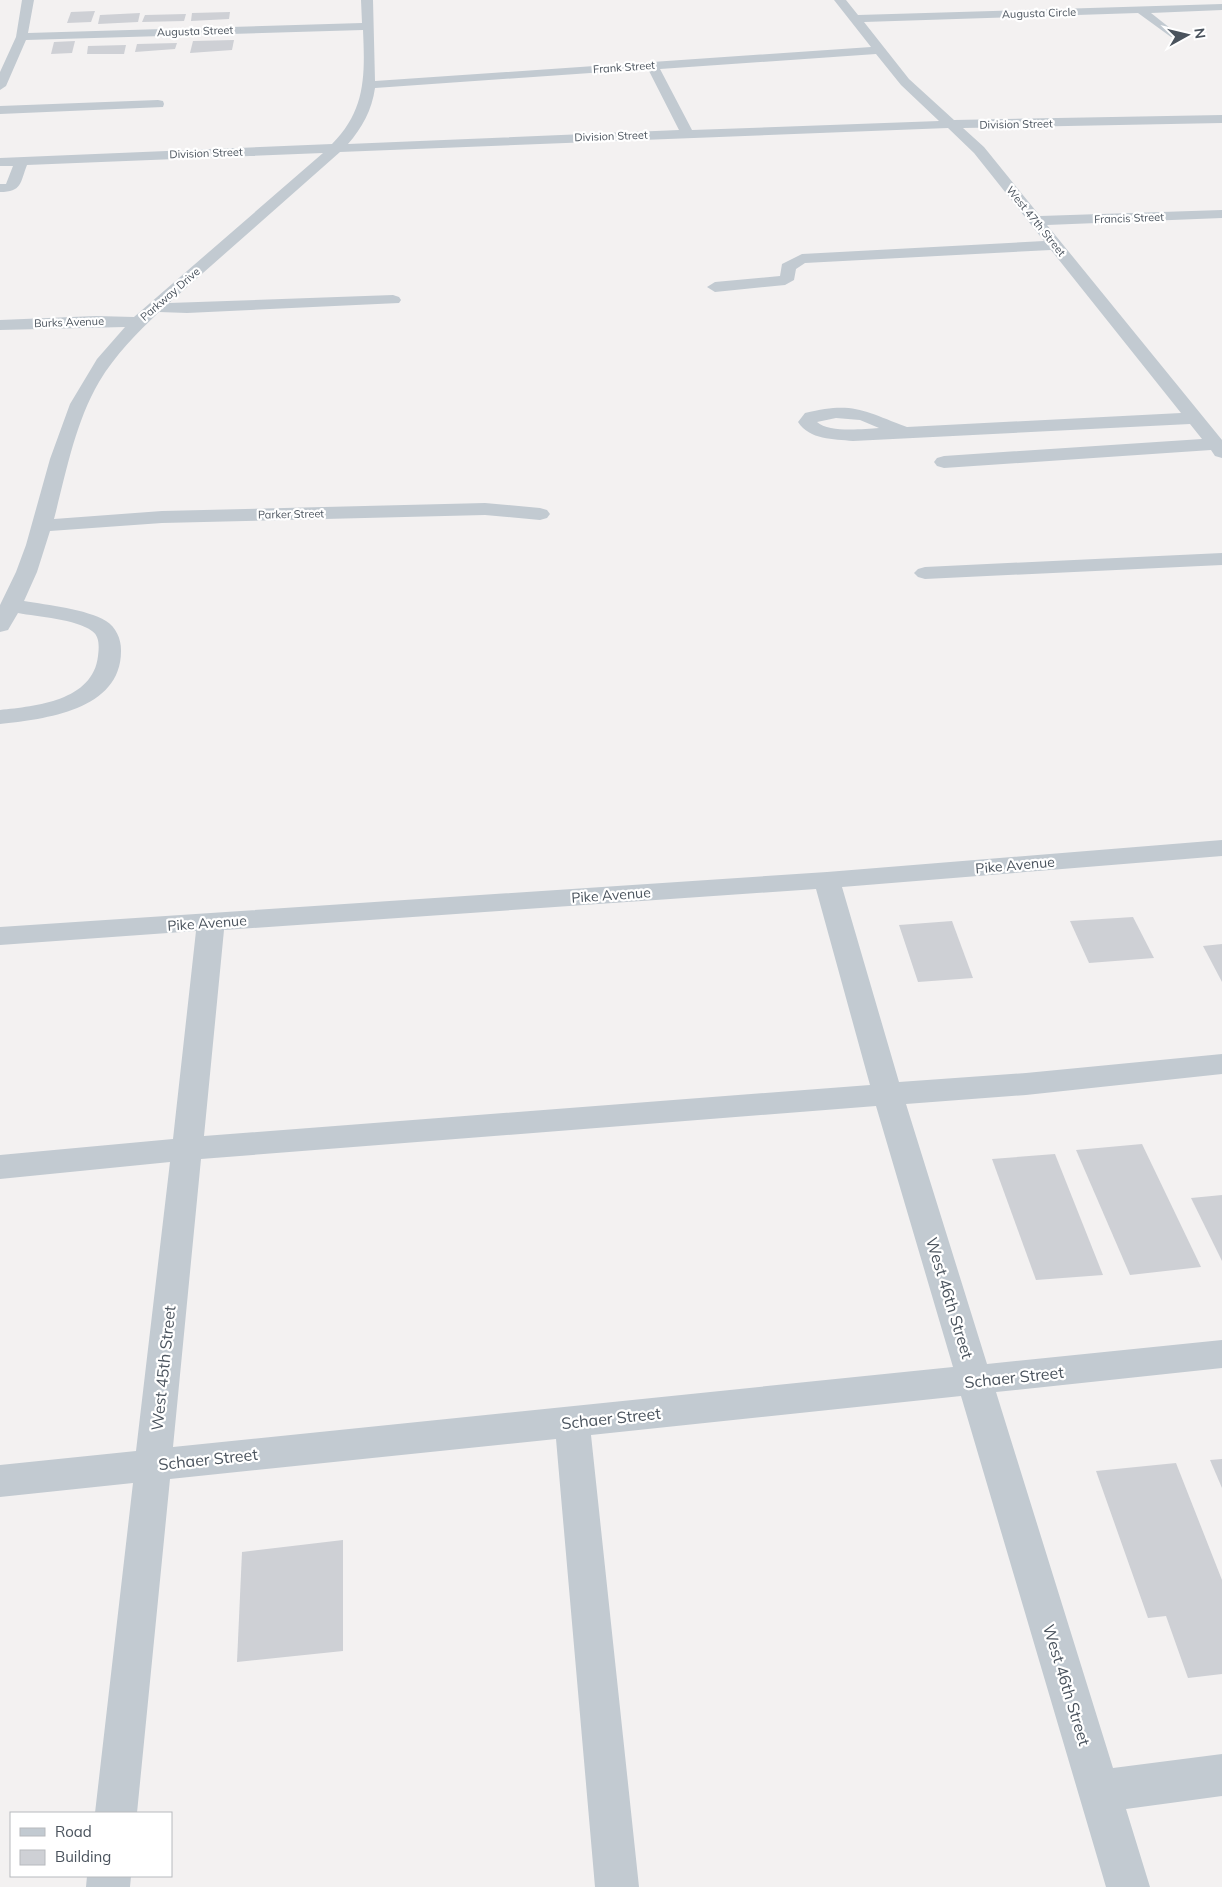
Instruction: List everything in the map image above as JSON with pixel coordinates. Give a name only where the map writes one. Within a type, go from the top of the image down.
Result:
[{"type":"street","points":[[0,86],[22,37],[28,0]]},
{"type":"street","name":"Parkway Drive","points":[[0,625],[20,588],[42,526],[64,446],[79,404],[95,375],[137,322],[319,165],[358,121],[365,106],[369,85],[367,0]]},
{"type":"street","name":"West 47th Street","points":[[840,0],[905,82],[953,124],[979,150],[1219,448]]},
{"type":"street","points":[[1046,0],[1060,12]]},
{"type":"street","points":[[1189,0],[1201,8]]},
{"type":"street","name":"Augusta Circle","points":[[855,19],[1222,7]]},
{"type":"street","points":[[1141,10],[1171,34]]},
{"type":"street","points":[[891,18],[900,24],[948,24],[1080,19],[1088,17],[1088,12]]},
{"type":"street","name":"Augusta Street","points":[[22,37],[368,26]]},
{"type":"street","name":"Frank Street","points":[[369,85],[879,50]]},
{"type":"street","points":[[652,65],[688,133]]},
{"type":"street","points":[[0,110],[158,104]]},
{"type":"street","name":"Division Street","points":[[0,162],[688,133],[953,124],[1222,119]]},
{"type":"street","points":[[0,188],[11,188],[22,161]]},
{"type":"street","name":"Francis Street","points":[[1035,221],[1222,214]]},
{"type":"street","points":[[715,287],[785,280],[788,277],[788,267],[802,259],[1055,245]]},
{"type":"street","points":[[155,307],[187,308],[393,300]]},
{"type":"street","name":"Burks Avenue","points":[[0,325],[96,321],[137,322]]},
{"type":"street","points":[[910,433],[1195,418]]},
{"type":"street","points":[[944,462],[1219,448]]},
{"type":"street","name":"Parker Street","points":[[42,526],[162,517],[485,509],[540,514]]},
{"type":"street","points":[[925,573],[1222,559]]},
{"type":"street","points":[[0,717],[25,715],[63,706],[88,695],[102,679],[111,660],[109,636],[99,624],[11,605]]},
{"type":"street","name":"Pike Avenue","points":[[0,936],[827,880],[1222,848]]},
{"type":"street","name":"West 46th Street","points":[[827,880],[888,1095],[1128,1887]]},
{"type":"street","name":"West 45th Street","points":[[116,1812],[211,923]]},
{"type":"street","points":[[0,1167],[186,1148],[624,1113],[1026,1084],[1222,1064]]},
{"type":"street","name":"Schaer Street","points":[[0,1481],[1222,1354]]},
{"type":"street","points":[[572,1422],[617,1887]]},
{"type":"street","points":[[1099,1791],[1222,1775]]},
{"type":"building","points":[[95,11],[91,22],[67,23],[71,12]]},
{"type":"building","points":[[230,12],[229,19],[191,21],[192,13]]},
{"type":"building","points":[[140,13],[138,22],[98,24],[100,15]]},
{"type":"building","points":[[186,14],[184,21],[142,22],[145,15]]},
{"type":"building","points":[[234,40],[232,50],[190,53],[193,41]]},
{"type":"building","points":[[75,41],[72,53],[51,54],[54,42]]},
{"type":"building","points":[[177,43],[175,49],[135,52],[137,44]]},
{"type":"building","points":[[126,45],[124,54],[87,54],[88,46]]},
{"type":"building","points":[[1133,917],[1154,958],[1089,963],[1070,921]]},
{"type":"building","points":[[952,921],[973,978],[918,982],[899,925]]},
{"type":"building","points":[[1222,944],[1222,982],[1203,946]]},
{"type":"building","points":[[1142,1144],[1201,1267],[1130,1275],[1076,1150]]},
{"type":"building","points":[[1055,1154],[1103,1275],[1036,1280],[992,1159]]},
{"type":"building","points":[[1222,1195],[1222,1261],[1191,1198]]},
{"type":"building","points":[[1222,1459],[1222,1488],[1210,1460]]},
{"type":"building","points":[[1176,1463],[1222,1580],[1222,1674],[1188,1678],[1166,1616],[1148,1618],[1096,1471]]},
{"type":"building","points":[[343,1540],[343,1651],[237,1662],[242,1552]]}]
